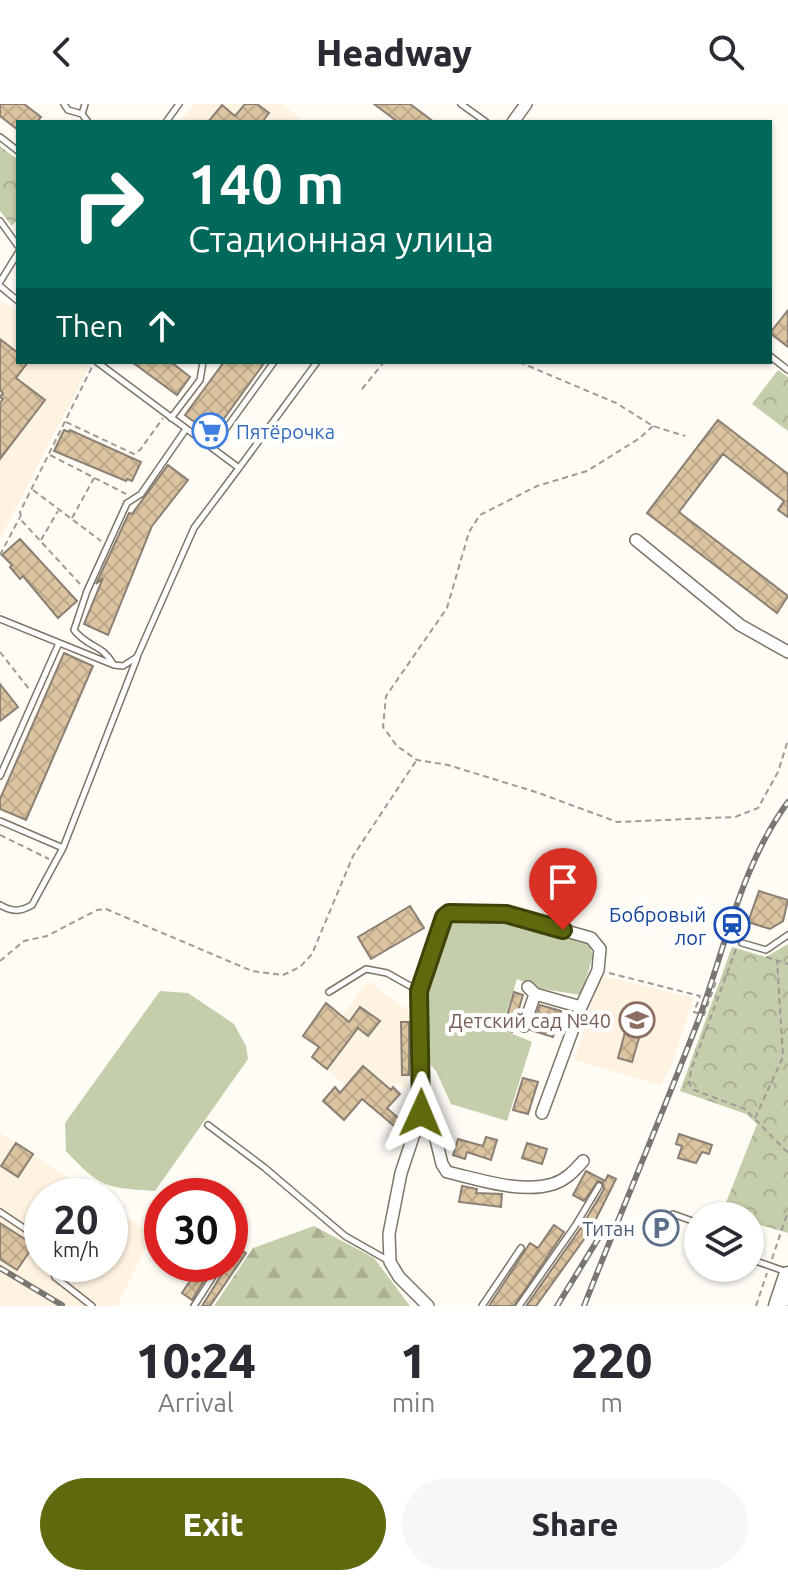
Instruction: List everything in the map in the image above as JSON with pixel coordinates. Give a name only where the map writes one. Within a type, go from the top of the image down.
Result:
[{"type":"highway","points":[[778,1306],[788,1274]]},
{"type":"street","points":[[636,540],[740,625],[788,652]]},
{"type":"street","points":[[428,1306],[399,1277],[390,1262],[389,1234],[401,1173],[421,1113],[419,991],[444,917],[449,913],[506,914],[591,938],[600,949],[598,970],[542,1113]]},
{"type":"street","points":[[524,1026],[531,990],[581,1007]]},
{"type":"street","points":[[421,1113],[431,1119],[442,1164],[447,1172],[520,1186],[552,1184],[569,1176],[583,1161]]},
{"type":"lane","points":[[64,104],[68,110],[82,114],[86,120]]},
{"type":"lane","points":[[82,114],[85,104]]},
{"type":"lane","points":[[461,104],[483,120]]},
{"type":"lane","points":[[0,137],[16,149]]},
{"type":"lane","points":[[0,221],[16,243]]},
{"type":"lane","points":[[16,256],[0,284],[16,299]]},
{"type":"lane","points":[[772,358],[788,370]]},
{"type":"lane","points":[[99,364],[239,468]]},
{"type":"lane","points":[[168,416],[200,380],[203,364]]},
{"type":"lane","points":[[212,448],[273,364]]},
{"type":"lane","points":[[0,905],[10,910],[24,910],[32,905],[63,848],[137,657],[194,528],[316,364]]},
{"type":"lane","points":[[114,665],[106,652],[82,641],[74,630],[87,591],[127,503],[141,494],[186,429]]},
{"type":"lane","points":[[0,619],[114,665],[123,666],[137,657]]},
{"type":"lane","points":[[0,776],[59,643]]},
{"type":"lane","points":[[0,821],[63,848]]},
{"type":"lane","points":[[742,943],[766,950],[788,935]]},
{"type":"lane","points":[[329,992],[366,969],[387,973],[419,991]]},
{"type":"lane","points":[[208,1125],[265,1168],[345,1236],[390,1262]]},
{"type":"lane","points":[[519,1306],[599,1186]]},
{"type":"lane","points":[[0,1212],[24,1228]]},
{"type":"lane","points":[[673,1214],[684,1218]]},
{"type":"lane","points":[[482,1306],[521,1248]]},
{"type":"lane","points":[[764,1265],[788,1274]]},
{"type":"lane","points":[[61,1282],[92,1306]]},
{"type":"lane","points":[[194,1306],[209,1282]]},
{"type":"path","points":[[0,555],[95,364]]},
{"type":"path","points":[[362,389],[382,364]]},
{"type":"path","points":[[524,364],[616,403],[653,426],[685,436]]},
{"type":"path","points":[[65,421],[134,454],[168,416]]},
{"type":"path","points":[[653,426],[640,438],[587,471],[537,486],[480,515],[469,532],[447,608],[386,696],[383,727],[397,746],[417,760],[448,765],[539,793],[617,822],[735,817],[758,808],[778,772],[788,740]]},
{"type":"path","points":[[49,455],[134,498]]},
{"type":"path","points":[[71,519],[94,478]]},
{"type":"path","points":[[32,489],[107,545]]},
{"type":"path","points":[[40,541],[59,509]]},
{"type":"path","points":[[20,516],[87,591]]},
{"type":"path","points":[[0,652],[35,697]]},
{"type":"path","points":[[0,961],[24,941],[47,936],[97,910],[106,909],[252,971],[283,975],[300,967],[312,954],[353,856],[417,760]]},
{"type":"path","points":[[0,835],[55,862]]},
{"type":"path","points":[[742,943],[735,950],[689,1083],[694,1090],[745,1109],[788,1153]]},
{"type":"path","points":[[754,1119],[783,1057],[777,960]]},
{"type":"path","points":[[598,970],[700,996],[694,1012],[704,1015],[717,979]]},
{"type":"path","points":[[782,1020],[788,1019]]},
{"type":"path","points":[[756,1306],[788,1211]]},
{"type":"shaded area","points":[[194,104],[282,104],[302,120],[182,120]]},
{"type":"shaded area","points":[[0,299],[16,311],[16,364],[85,364],[89,367],[0,538]]},
{"type":"shaded area","name":"Детский сад №40","points":[[606,977],[694,998],[671,1067],[660,1085],[575,1060],[599,978]]},
{"type":"shaded area","points":[[368,981],[408,1011],[409,1022],[407,1090],[398,1082],[374,1109],[312,1057]]},
{"type":"shaded area","points":[[0,1133],[68,1178],[24,1178],[24,1282],[128,1282],[128,1218],[144,1229],[144,1250],[117,1306],[0,1306]]},
{"type":"green space","points":[[0,146],[16,158],[16,221],[12,226],[0,211]]},
{"type":"green space","points":[[778,370],[788,377],[788,431],[752,404]]},
{"type":"green space","points":[[453,918],[502,921],[589,942],[593,956],[581,995],[542,989],[517,979],[501,1029],[532,1042],[507,1121],[451,1104],[436,1071],[428,1062],[425,990],[446,926]]},
{"type":"green space","points":[[788,944],[788,1233],[764,1226],[764,1202],[726,1202],[757,1124],[746,1114],[680,1091],[732,947],[766,957]]},
{"type":"green space","points":[[160,991],[188,993],[234,1024],[246,1046],[248,1059],[164,1178],[144,1178],[144,1190],[128,1188],[128,1178],[96,1178],[88,1173],[66,1151],[65,1123]]},
{"type":"green space","points":[[314,1226],[374,1258],[410,1306],[214,1306],[230,1282],[248,1282],[248,1255],[253,1248]]},
{"type":"building","points":[[0,104],[24,104],[41,117],[39,120],[16,120],[16,128],[0,116]]},
{"type":"building","points":[[245,104],[257,104],[269,113],[264,120],[210,120],[222,105],[235,116]]},
{"type":"building","points":[[374,104],[410,104],[431,120],[395,120]]},
{"type":"building","points":[[788,310],[788,347],[772,335]]},
{"type":"building","points":[[0,339],[16,351],[16,364],[26,364],[16,378],[45,400],[0,459],[0,403],[3,399],[0,397],[3,393],[0,390]]},
{"type":"building","points":[[135,364],[174,364],[190,377],[177,395]]},
{"type":"building","points":[[223,364],[264,364],[212,435],[185,415]]},
{"type":"building","points":[[718,420],[788,474],[788,517],[778,510],[784,501],[723,454],[679,512],[788,596],[777,613],[647,513]]},
{"type":"building","points":[[64,430],[141,462],[132,481],[54,451]]},
{"type":"building","points":[[168,465],[188,480],[152,526],[108,635],[84,624],[103,578],[96,584],[129,513],[132,514]]},
{"type":"building","points":[[20,539],[77,601],[58,618],[23,576],[20,579],[2,555]]},
{"type":"building","points":[[64,653],[93,666],[26,820],[0,809],[0,799]]},
{"type":"building","points":[[0,684],[18,707],[0,721]]},
{"type":"building","points":[[759,891],[788,900],[783,921],[770,929],[748,922]]},
{"type":"building","points":[[410,906],[424,928],[371,959],[358,937]]},
{"type":"building","points":[[514,992],[523,995],[512,1032],[503,1029]]},
{"type":"building","points":[[326,1003],[349,1022],[360,1007],[380,1021],[368,1036],[358,1028],[327,1069],[312,1057],[319,1047],[303,1036]]},
{"type":"building","points":[[633,1003],[648,1007],[632,1062],[618,1058]]},
{"type":"building","points":[[540,1005],[561,1011],[553,1037],[531,1030]]},
{"type":"building","points":[[401,1022],[409,1022],[409,1075],[402,1075]]},
{"type":"building","points":[[363,1066],[400,1094],[387,1108],[406,1125],[400,1131],[362,1099],[344,1120],[323,1101],[335,1087],[340,1093]]},
{"type":"building","points":[[523,1078],[538,1082],[528,1114],[513,1110]]},
{"type":"building","points":[[679,1134],[712,1145],[709,1154],[702,1152],[696,1163],[678,1158],[682,1146],[676,1144]]},
{"type":"building","points":[[486,1137],[497,1140],[491,1160],[467,1152],[465,1159],[453,1155],[458,1139],[483,1146]]},
{"type":"building","points":[[16,1143],[33,1154],[18,1177],[1,1166]]},
{"type":"building","points":[[527,1143],[547,1149],[542,1164],[522,1158]]},
{"type":"building","points":[[586,1171],[605,1181],[608,1175],[616,1179],[590,1231],[536,1306],[526,1306],[604,1189],[603,1183],[598,1181],[584,1201],[573,1195]]},
{"type":"building","points":[[462,1186],[477,1189],[476,1193],[502,1194],[501,1207],[459,1202]]},
{"type":"building","points":[[0,1223],[24,1239],[24,1260],[17,1270],[0,1259]]},
{"type":"building","points":[[554,1225],[564,1232],[514,1306],[489,1306],[530,1243],[538,1248]]},
{"type":"building","points":[[189,1282],[203,1282],[192,1300],[182,1293]]},
{"type":"building","points":[[217,1282],[226,1282],[210,1306],[202,1306]]},
{"type":"railway","points":[[584,1306],[700,1016],[736,905],[758,851],[788,802]]},
{"type":"railway","points":[[557,1306],[606,1226]]},
{"type":"railway","points":[[0,1268],[62,1305]]},
{"type":"place","name":"Пятёрочка","points":[[210,431]]},
{"type":"place","name":"Бобровый лог","points":[[732,925]]},
{"type":"place","name":"Детский сад №40","points":[[637,1020]]},
{"type":"place","name":"Титан","points":[[661,1228]]},
{"type":"route","points":[[421,1113],[419,991],[444,917],[449,913],[506,914],[563,930]]}]
